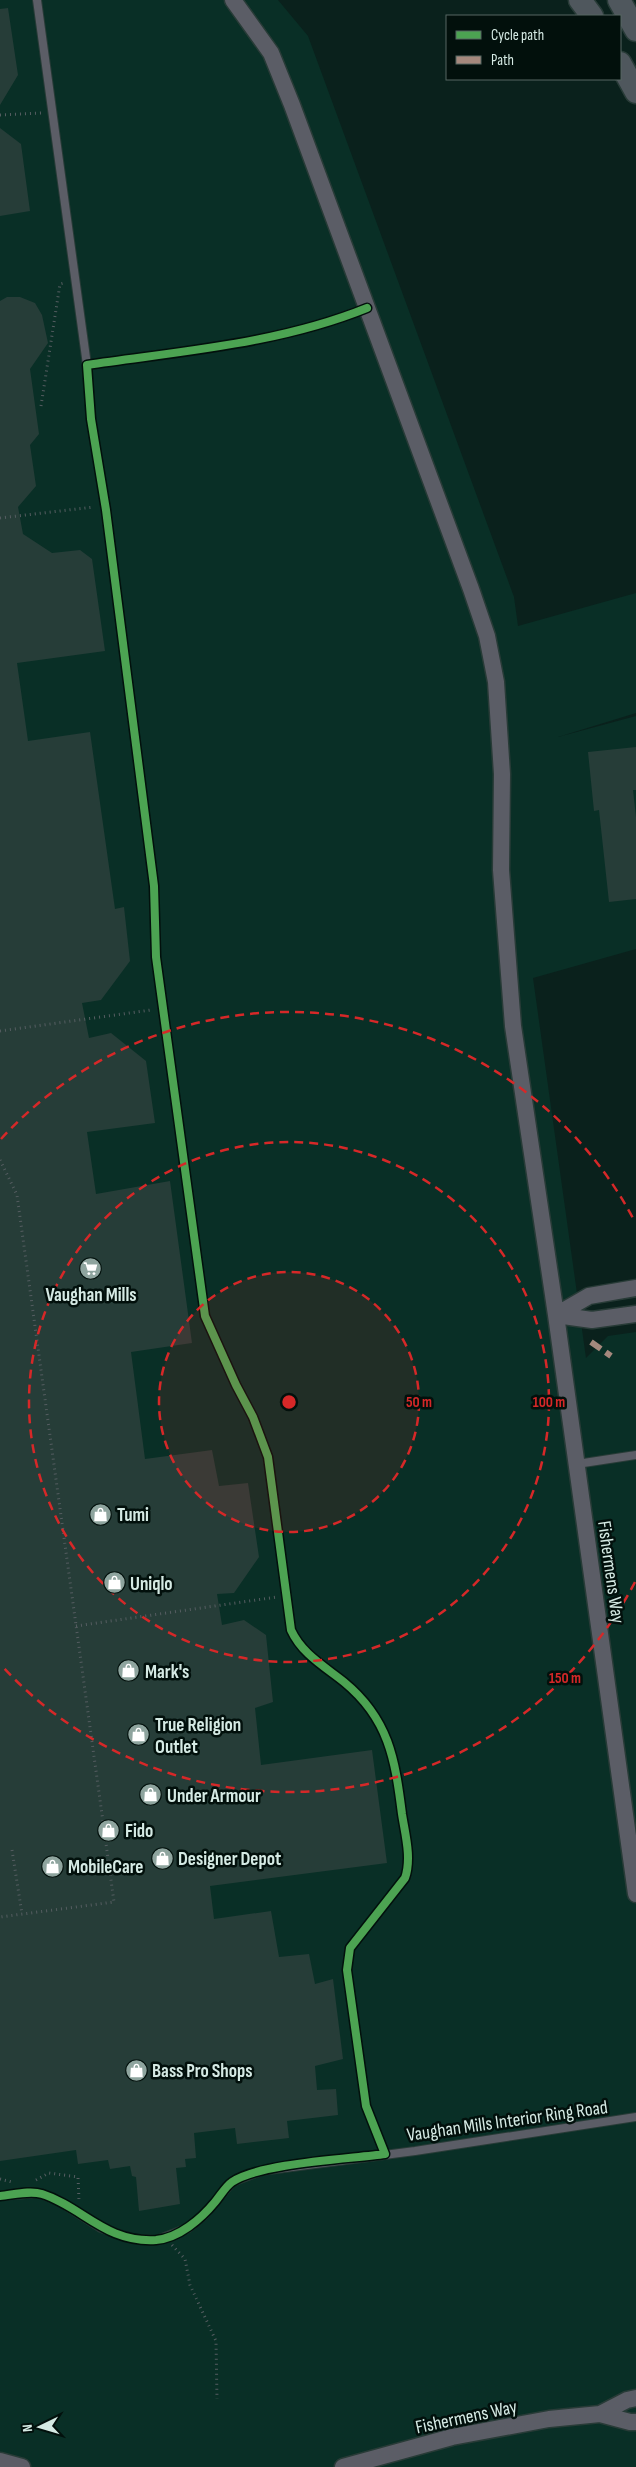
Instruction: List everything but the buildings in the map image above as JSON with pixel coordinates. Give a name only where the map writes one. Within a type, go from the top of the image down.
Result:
[{"type":"street","name":"Fishermens Way","points":[[233,0],[271,53],[487,636],[496,682],[502,774],[501,870],[514,1026],[636,1894]]},
{"type":"street","points":[[580,0],[591,15]]},
{"type":"street","points":[[619,0],[636,30]]},
{"type":"street","points":[[621,65],[636,92]]},
{"type":"street","points":[[556,1315],[589,1296],[636,1288]]},
{"type":"street","points":[[556,1315],[592,1320],[636,1314]]},
{"type":"street","name":"Fishermens Way","points":[[600,2414],[627,2400],[636,2398]]},
{"type":"street","name":"Fishermens Way","points":[[343,2467],[461,2435],[549,2419],[600,2414],[636,2422]]},
{"type":"street","points":[[0,2461],[22,2467]]},
{"type":"lane","points":[[37,0],[87,365],[91,419],[105,506],[154,886],[156,957],[205,1316],[232,1377],[253,1417],[268,1457],[291,1630],[296,1640],[310,1657],[361,1698],[378,1720],[388,1741],[395,1765],[408,1852],[407,1871],[405,1878],[350,1948],[347,1970],[366,2106],[385,2154]]},
{"type":"lane","points":[[87,365],[273,337],[335,321],[367,308]]},
{"type":"lane","points":[[577,1464],[636,1455]]},
{"type":"lane","name":"Vaughan Mills Interior Ring Road","points":[[0,2196],[39,2193],[59,2201],[101,2228],[133,2239],[157,2240],[188,2228],[204,2216],[232,2182],[261,2171],[636,2118]]},
{"type":"path","points":[[0,115],[52,112]]},
{"type":"path","points":[[41,406],[60,284],[75,279]]},
{"type":"path","points":[[0,518],[105,506]]},
{"type":"path","points":[[0,1031],[164,1008]]},
{"type":"path","points":[[0,1160],[17,1195],[114,1902],[0,1917]]},
{"type":"path","points":[[76,1626],[285,1596]]},
{"type":"path","points":[[12,1850],[22,1914]]},
{"type":"path","points":[[165,2237],[185,2259],[190,2285],[216,2341],[217,2399]]},
{"type":"shaded area","points":[[0,0],[278,0],[308,36],[514,597],[518,626],[636,593],[636,713],[558,737],[636,716],[636,949],[533,978],[586,1358],[608,1336],[636,1332],[636,2467],[0,2467]]},
{"type":"marked path","points":[[591,1342],[611,1356]]},
{"type":"cycle path","points":[[0,2196],[27,2193],[42,2194],[57,2200],[95,2223],[122,2236],[156,2240],[173,2236],[189,2227],[232,2182],[245,2176],[283,2166],[385,2154],[366,2106],[347,1970],[350,1948],[405,1878],[408,1862],[407,1846],[396,1775],[387,1741],[371,1710],[344,1682],[307,1653],[291,1630],[268,1457],[253,1417],[236,1385],[205,1316],[156,957],[154,886],[106,510],[91,419],[87,365],[229,345],[264,338],[299,330],[367,308]]},
{"type":"place","name":"Vaughan Mills","points":[[91,1268]]},
{"type":"place","name":"Tumi","points":[[101,1514]]},
{"type":"place","name":"Uniqlo","points":[[114,1583]]},
{"type":"place","name":"Mark's","points":[[129,1671]]},
{"type":"place","name":"True Religion Outlet","points":[[139,1735]]},
{"type":"place","name":"Under Armour","points":[[151,1795]]},
{"type":"place","name":"Fido","points":[[109,1830]]},
{"type":"place","name":"Designer Depot","points":[[162,1858]]},
{"type":"place","name":"MobileCare","points":[[52,1866]]},
{"type":"place","name":"Bass Pro Shops","points":[[136,2070]]}]
